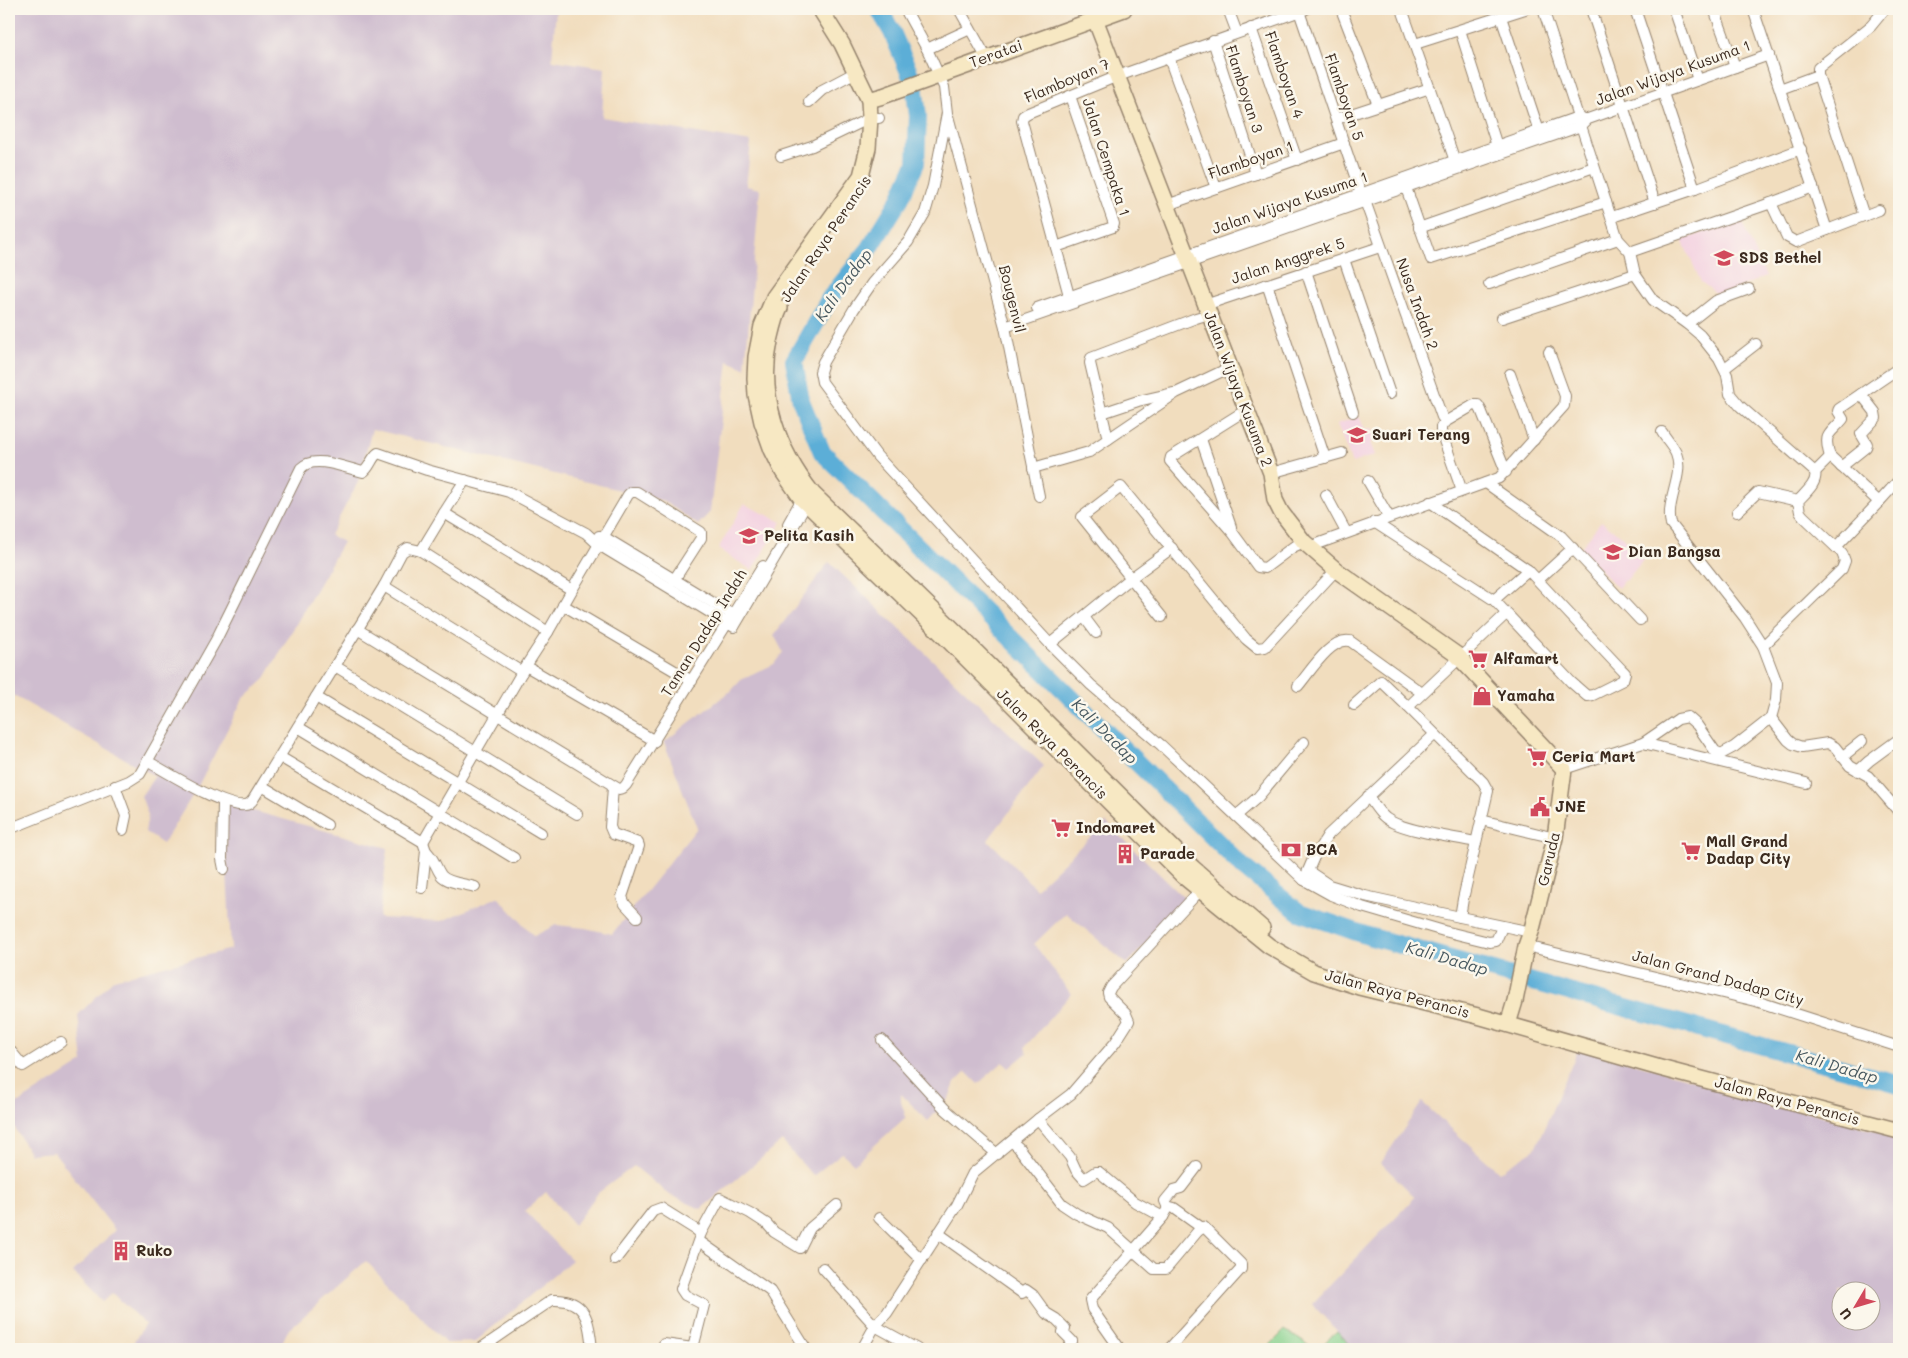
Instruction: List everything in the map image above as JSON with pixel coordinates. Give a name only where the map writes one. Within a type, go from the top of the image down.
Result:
[{"type":"street","name":"Jalan Raya Perancis","points":[[820,9],[856,72],[876,98]]},
{"type":"street","name":"Jalan Raya Perancis","points":[[832,9],[876,98],[875,118],[861,176],[774,298],[762,326],[754,378],[756,395],[762,422],[772,450],[783,472],[1183,876],[1204,886],[1293,951],[1316,962],[1360,978],[1511,1014],[1660,1060],[1899,1122]]},
{"type":"street","points":[[905,9],[927,50],[936,76],[944,87],[947,113],[933,186],[925,213],[908,242],[872,283],[854,309],[823,362],[820,372],[822,382],[877,456],[1050,644],[1091,684],[1155,740],[1236,816],[1306,875],[1331,895],[1362,907],[1444,931],[1490,942],[1496,941],[1502,927]]},
{"type":"street","points":[[959,9],[986,57]]},
{"type":"street","name":"Teratai","points":[[876,98],[1124,9]]},
{"type":"street","points":[[1228,9],[1237,33]]},
{"type":"street","points":[[1341,9],[1378,105]]},
{"type":"street","points":[[1402,9],[1455,160]]},
{"type":"street","points":[[1415,44],[1525,9]]},
{"type":"street","points":[[1543,9],[1582,121],[1594,167],[1618,240],[1630,252],[1635,274],[1653,300],[1687,324],[1708,344],[1724,368],[1727,375],[1728,390],[1740,406],[1815,472],[1814,482],[1798,501]]},
{"type":"street","points":[[1591,9],[1655,203]]},
{"type":"street","points":[[1634,9],[1695,189]]},
{"type":"street","points":[[1674,9],[1698,80]]},
{"type":"street","points":[[1714,9],[1735,67]]},
{"type":"street","points":[[1753,9],[1827,230]]},
{"type":"street","points":[[1864,216],[1818,75],[1818,68],[1871,26],[1885,9]]},
{"type":"street","name":"Flamboyan 7","points":[[1070,300],[1022,121],[1023,116],[1118,76],[1303,10]]},
{"type":"street","name":"Flamboyan 5","points":[[1303,10],[1336,119],[1363,198]]},
{"type":"street","points":[[1501,16],[1539,131]]},
{"type":"street","name":"Jalan Wijaya Kusuma 2","points":[[1095,19],[1271,474],[1275,500],[1281,512],[1306,544],[1336,570],[1460,657],[1564,769]]},
{"type":"street","points":[[927,50],[970,28]]},
{"type":"street","name":"Flamboyan 4","points":[[1252,28],[1297,160]]},
{"type":"street","points":[[1460,30],[1497,146]]},
{"type":"street","name":"Flamboyan 3","points":[[1213,41],[1256,174]]},
{"type":"street","name":"Jalan Wijaya Kusuma 1","points":[[1004,323],[1769,55]]},
{"type":"street","points":[[1169,58],[1216,188]]},
{"type":"street","points":[[809,102],[822,90],[856,72]]},
{"type":"street","points":[[1780,89],[1818,75]]},
{"type":"street","points":[[1336,119],[1430,88]]},
{"type":"street","name":"Jalan Cempaka 1","points":[[1056,247],[1113,227],[1114,224],[1070,96]]},
{"type":"street","name":"Bougenvil","points":[[947,113],[1004,323],[1039,496]]},
{"type":"street","points":[[781,156],[812,146],[875,118]]},
{"type":"street","name":"Jalan Wijaya Kusuma 1","points":[[1404,183],[1455,160],[1539,131],[1582,121]]},
{"type":"street","name":"Flamboyan 1","points":[[1167,205],[1344,143]]},
{"type":"street","points":[[1612,217],[1801,150]]},
{"type":"street","points":[[1419,228],[1594,167]]},
{"type":"street","points":[[1404,183],[1430,258],[1433,259],[1606,202]]},
{"type":"street","points":[[1630,252],[1813,187]]},
{"type":"street","name":"Nusa Indah 2","points":[[1363,198],[1442,417]]},
{"type":"street","points":[[1771,203],[1787,237],[1796,242],[1879,210]]},
{"type":"street","points":[[1489,284],[1618,240]]},
{"type":"street","name":"Jalan Anggrek 5","points":[[1102,413],[1090,363],[1094,356],[1196,318],[1207,309],[1267,284],[1380,247]]},
{"type":"street","points":[[1344,259],[1390,394]]},
{"type":"street","points":[[1306,271],[1354,412]]},
{"type":"street","points":[[1502,318],[1635,274]]},
{"type":"street","points":[[1267,284],[1325,458]]},
{"type":"street","points":[[1687,324],[1716,301],[1749,289]]},
{"type":"street","points":[[1724,368],[1756,344]]},
{"type":"street","points":[[1246,410],[1171,457],[1170,461],[1233,533],[1253,562],[1262,569],[1293,547],[1346,532],[1499,478],[1566,402],[1549,352]]},
{"type":"street","points":[[1033,468],[1088,452],[1176,393],[1230,368]]},
{"type":"street","points":[[1880,502],[1830,458],[1827,438],[1828,434],[1843,419],[1838,410],[1899,368]]},
{"type":"street","points":[[1510,374],[1534,440]]},
{"type":"street","points":[[1108,438],[1102,413],[1138,401],[1176,393]]},
{"type":"street","points":[[1842,467],[1866,447],[1867,444],[1861,434],[1876,418],[1875,412],[1861,394]]},
{"type":"street","points":[[1462,491],[1441,432],[1444,422],[1474,405],[1478,406],[1506,472]]},
{"type":"street","points":[[1564,769],[1643,743],[1678,719],[1688,717],[1698,725],[1715,751],[1721,754],[1734,747],[1771,718],[1776,700],[1777,683],[1763,646],[1740,611],[1671,524],[1668,514],[1678,462],[1676,452],[1662,432]]},
{"type":"street","points":[[1201,439],[1233,533]]},
{"type":"street","points":[[9,829],[137,776],[147,762],[216,640],[301,468],[308,462],[316,461],[363,472],[378,453],[427,470],[492,486],[523,498],[586,533],[733,620]]},
{"type":"street","points":[[1271,474],[1342,453]]},
{"type":"street","points":[[1815,472],[1830,458]]},
{"type":"street","points":[[421,551],[465,480]]},
{"type":"street","points":[[1836,547],[1899,480]]},
{"type":"street","points":[[1368,481],[1388,517]]},
{"type":"street","points":[[1486,483],[1557,532],[1640,620]]},
{"type":"street","points":[[1162,616],[1082,516],[1119,488],[1123,488],[1246,639],[1257,648],[1265,647],[1336,570]]},
{"type":"street","points":[[422,888],[424,846],[439,814],[628,496],[633,492],[639,492],[702,534],[674,580]]},
{"type":"street","points":[[1737,512],[1758,492],[1798,501]]},
{"type":"street","points":[[1326,495],[1346,532]]},
{"type":"street","name":"Taman Dadap Indah","points":[[616,788],[623,788],[626,785],[655,741],[733,620],[807,496]]},
{"type":"street","points":[[1763,646],[1842,569],[1845,561],[1842,553],[1803,516],[1800,512],[1798,501]]},
{"type":"street","points":[[1374,522],[1494,600],[1587,696],[1624,680],[1625,673],[1528,570],[1430,502]]},
{"type":"street","points":[[444,513],[572,590]]},
{"type":"street","points":[[602,542],[674,580],[733,620]]},
{"type":"street","points":[[147,762],[223,802],[244,806],[249,804],[280,757],[384,586],[402,552],[408,548],[421,551],[548,632]]},
{"type":"street","points":[[1050,644],[1131,578],[1172,548]]},
{"type":"street","points":[[1538,580],[1573,548]]},
{"type":"street","points":[[1494,600],[1528,570]]},
{"type":"street","points":[[384,586],[524,669],[655,741]]},
{"type":"street","points":[[563,606],[692,681]]},
{"type":"street","points":[[1408,707],[1506,614]]},
{"type":"street","points":[[1084,617],[1096,633]]},
{"type":"street","points":[[357,629],[616,788],[610,827],[613,834],[638,843],[640,846],[622,897],[625,904],[637,917]]},
{"type":"street","points":[[1298,686],[1330,648],[1339,641],[1345,640],[1350,641],[1422,693]]},
{"type":"street","points":[[335,666],[577,814]]},
{"type":"street","points":[[1354,705],[1381,682],[1487,787],[1488,791],[1460,918]]},
{"type":"street","points":[[316,696],[541,833]]},
{"type":"street","points":[[1771,718],[1788,740],[1794,744],[1802,747],[1828,743],[1835,746],[1850,766],[1868,776],[1899,812]]},
{"type":"street","points":[[298,727],[514,858]]},
{"type":"street","points":[[1306,875],[1328,836],[1434,735]]},
{"type":"street","points":[[1858,771],[1869,760],[1899,740]]},
{"type":"street","points":[[1842,757],[1862,741]]},
{"type":"street","points":[[1236,816],[1258,797],[1304,742]]},
{"type":"street","points":[[1643,743],[1806,782]]},
{"type":"street","points":[[280,757],[424,846],[433,857],[442,877],[475,887]]},
{"type":"street","name":"Garuda","points":[[1511,1014],[1555,838],[1564,769]]},
{"type":"street","points":[[115,786],[126,816],[123,830]]},
{"type":"street","points":[[262,786],[327,825]]},
{"type":"street","points":[[1368,796],[1378,811],[1390,822],[1476,842]]},
{"type":"street","points":[[223,802],[222,859],[224,869]]},
{"type":"street","points":[[1481,820],[1555,838]]},
{"type":"street","name":"Jalan Grand Dadap City","points":[[1306,875],[1365,896],[1502,927],[1529,939],[1756,1001],[1899,1046]]},
{"type":"street","points":[[864,1349],[875,1326],[887,1313],[957,1205],[973,1173],[1071,1094],[1115,1043],[1128,1021],[1126,1014],[1109,997],[1108,994],[1111,988],[1204,886]]},
{"type":"street","name":"Jalan Raya Perancis","points":[[1511,1014],[1660,1068],[1899,1130]]},
{"type":"street","points":[[882,1040],[945,1109],[997,1154]]},
{"type":"street","points":[[9,1050],[23,1066],[61,1042]]},
{"type":"street","points":[[1038,1119],[1070,1157],[1076,1170],[1084,1180],[1095,1172],[1099,1172],[1135,1202],[1163,1216]]},
{"type":"street","points":[[1012,1142],[1062,1204],[1077,1214],[1108,1228],[1154,1269],[1166,1268],[1202,1228]]},
{"type":"street","points":[[1169,1349],[1242,1267],[1206,1228],[1202,1228],[1174,1208],[1168,1206],[1165,1201],[1174,1190],[1181,1188],[1197,1167]]},
{"type":"street","points":[[661,1349],[664,1344],[693,1348],[704,1304],[685,1295],[682,1289],[700,1237],[720,1198],[750,1213],[767,1224],[774,1232],[800,1248],[810,1228],[837,1205]]},
{"type":"street","points":[[1120,1349],[1092,1309],[1090,1300],[1168,1210],[1168,1206]]},
{"type":"street","points":[[615,1260],[653,1211],[662,1208],[770,1290],[806,1349]]},
{"type":"street","points":[[879,1218],[922,1260]]},
{"type":"street","points":[[938,1233],[1022,1292],[1026,1290],[1033,1295],[1046,1313],[1065,1328],[1063,1332],[1072,1340],[1068,1349]]},
{"type":"street","points":[[823,1268],[875,1326],[918,1349]]},
{"type":"street","points":[[480,1349],[552,1300],[561,1299],[579,1306],[585,1314],[589,1324],[592,1349]]},
{"type":"shaded area","points":[[9,9],[556,9],[552,60],[605,68],[602,117],[751,142],[746,186],[760,189],[745,368],[728,361],[710,512],[698,525],[664,501],[372,429],[358,482],[330,535],[343,542],[264,680],[243,699],[197,788],[163,844],[145,832],[148,815],[141,796],[155,776],[9,693]]},
{"type":"shaded area","name":"SDS Bethel","points":[[1741,220],[1766,276],[1720,296],[1701,282],[1682,240]]},
{"type":"shaded area","name":"Suari Terang","points":[[1359,416],[1365,430],[1371,428],[1376,440],[1370,443],[1375,455],[1352,463],[1337,424]]},
{"type":"shaded area","name":"Pelita Kasih","points":[[744,504],[782,522],[752,570],[718,549]]},
{"type":"shaded area","name":"Dian Bangsa","points":[[1601,521],[1647,555],[1618,588],[1580,549]]},
{"type":"shaded area","points":[[829,562],[1044,766],[988,840],[1036,889],[1106,822],[1186,900],[1127,964],[1066,913],[1034,944],[1071,994],[1025,1047],[1027,1053],[1009,1068],[1003,1062],[978,1084],[966,1072],[955,1083],[949,1098],[928,1121],[901,1094],[901,1102],[906,1117],[854,1164],[842,1153],[813,1176],[782,1141],[701,1209],[670,1195],[634,1166],[598,1193],[574,1225],[546,1192],[525,1211],[572,1260],[475,1342],[446,1343],[366,1261],[288,1330],[280,1347],[276,1349],[130,1349],[145,1324],[112,1293],[102,1302],[73,1272],[115,1230],[54,1152],[30,1154],[9,1118],[9,1109],[83,1062],[78,1015],[114,979],[231,949],[226,853],[228,804],[388,848],[379,918],[442,921],[498,897],[534,936],[556,925],[585,928],[612,934],[697,828],[664,742],[732,690],[741,680],[774,664],[783,652],[774,635]]},
{"type":"shaded area","points":[[1579,1048],[1899,1137],[1899,1349],[1354,1349],[1312,1304],[1415,1197],[1381,1163],[1422,1102],[1499,1172],[1535,1149]]},
{"type":"green space","points":[[1285,1330],[1314,1349],[1266,1349]]},
{"type":"green space","points":[[1337,1331],[1354,1349],[1318,1349]]},
{"type":"waterway","name":"Kali Dadap","points":[[879,9],[892,32],[914,84],[918,116],[916,163],[900,199],[870,248],[830,298],[794,361],[801,401],[822,452],[1243,867],[1299,912],[1368,936],[1899,1084]]},
{"type":"place","name":"SDS Bethel","points":[[1724,258]]},
{"type":"place","name":"Suari Terang","points":[[1357,435]]},
{"type":"place","name":"Pelita Kasih","points":[[749,536]]},
{"type":"place","name":"Dian Bangsa","points":[[1613,552]]},
{"type":"place","name":"Alfamart","points":[[1478,659]]},
{"type":"place","name":"Yamaha","points":[[1482,696]]},
{"type":"place","name":"Ceria Mart","points":[[1537,757]]},
{"type":"place","name":"JNE","points":[[1540,807]]},
{"type":"place","name":"Indomaret","points":[[1061,828]]},
{"type":"place","name":"BCA","points":[[1291,850]]},
{"type":"place","name":"Mall Grand Dadap City","points":[[1691,851]]},
{"type":"place","name":"Parade","points":[[1125,854]]},
{"type":"place","name":"Ruko","points":[[121,1251]]}]
